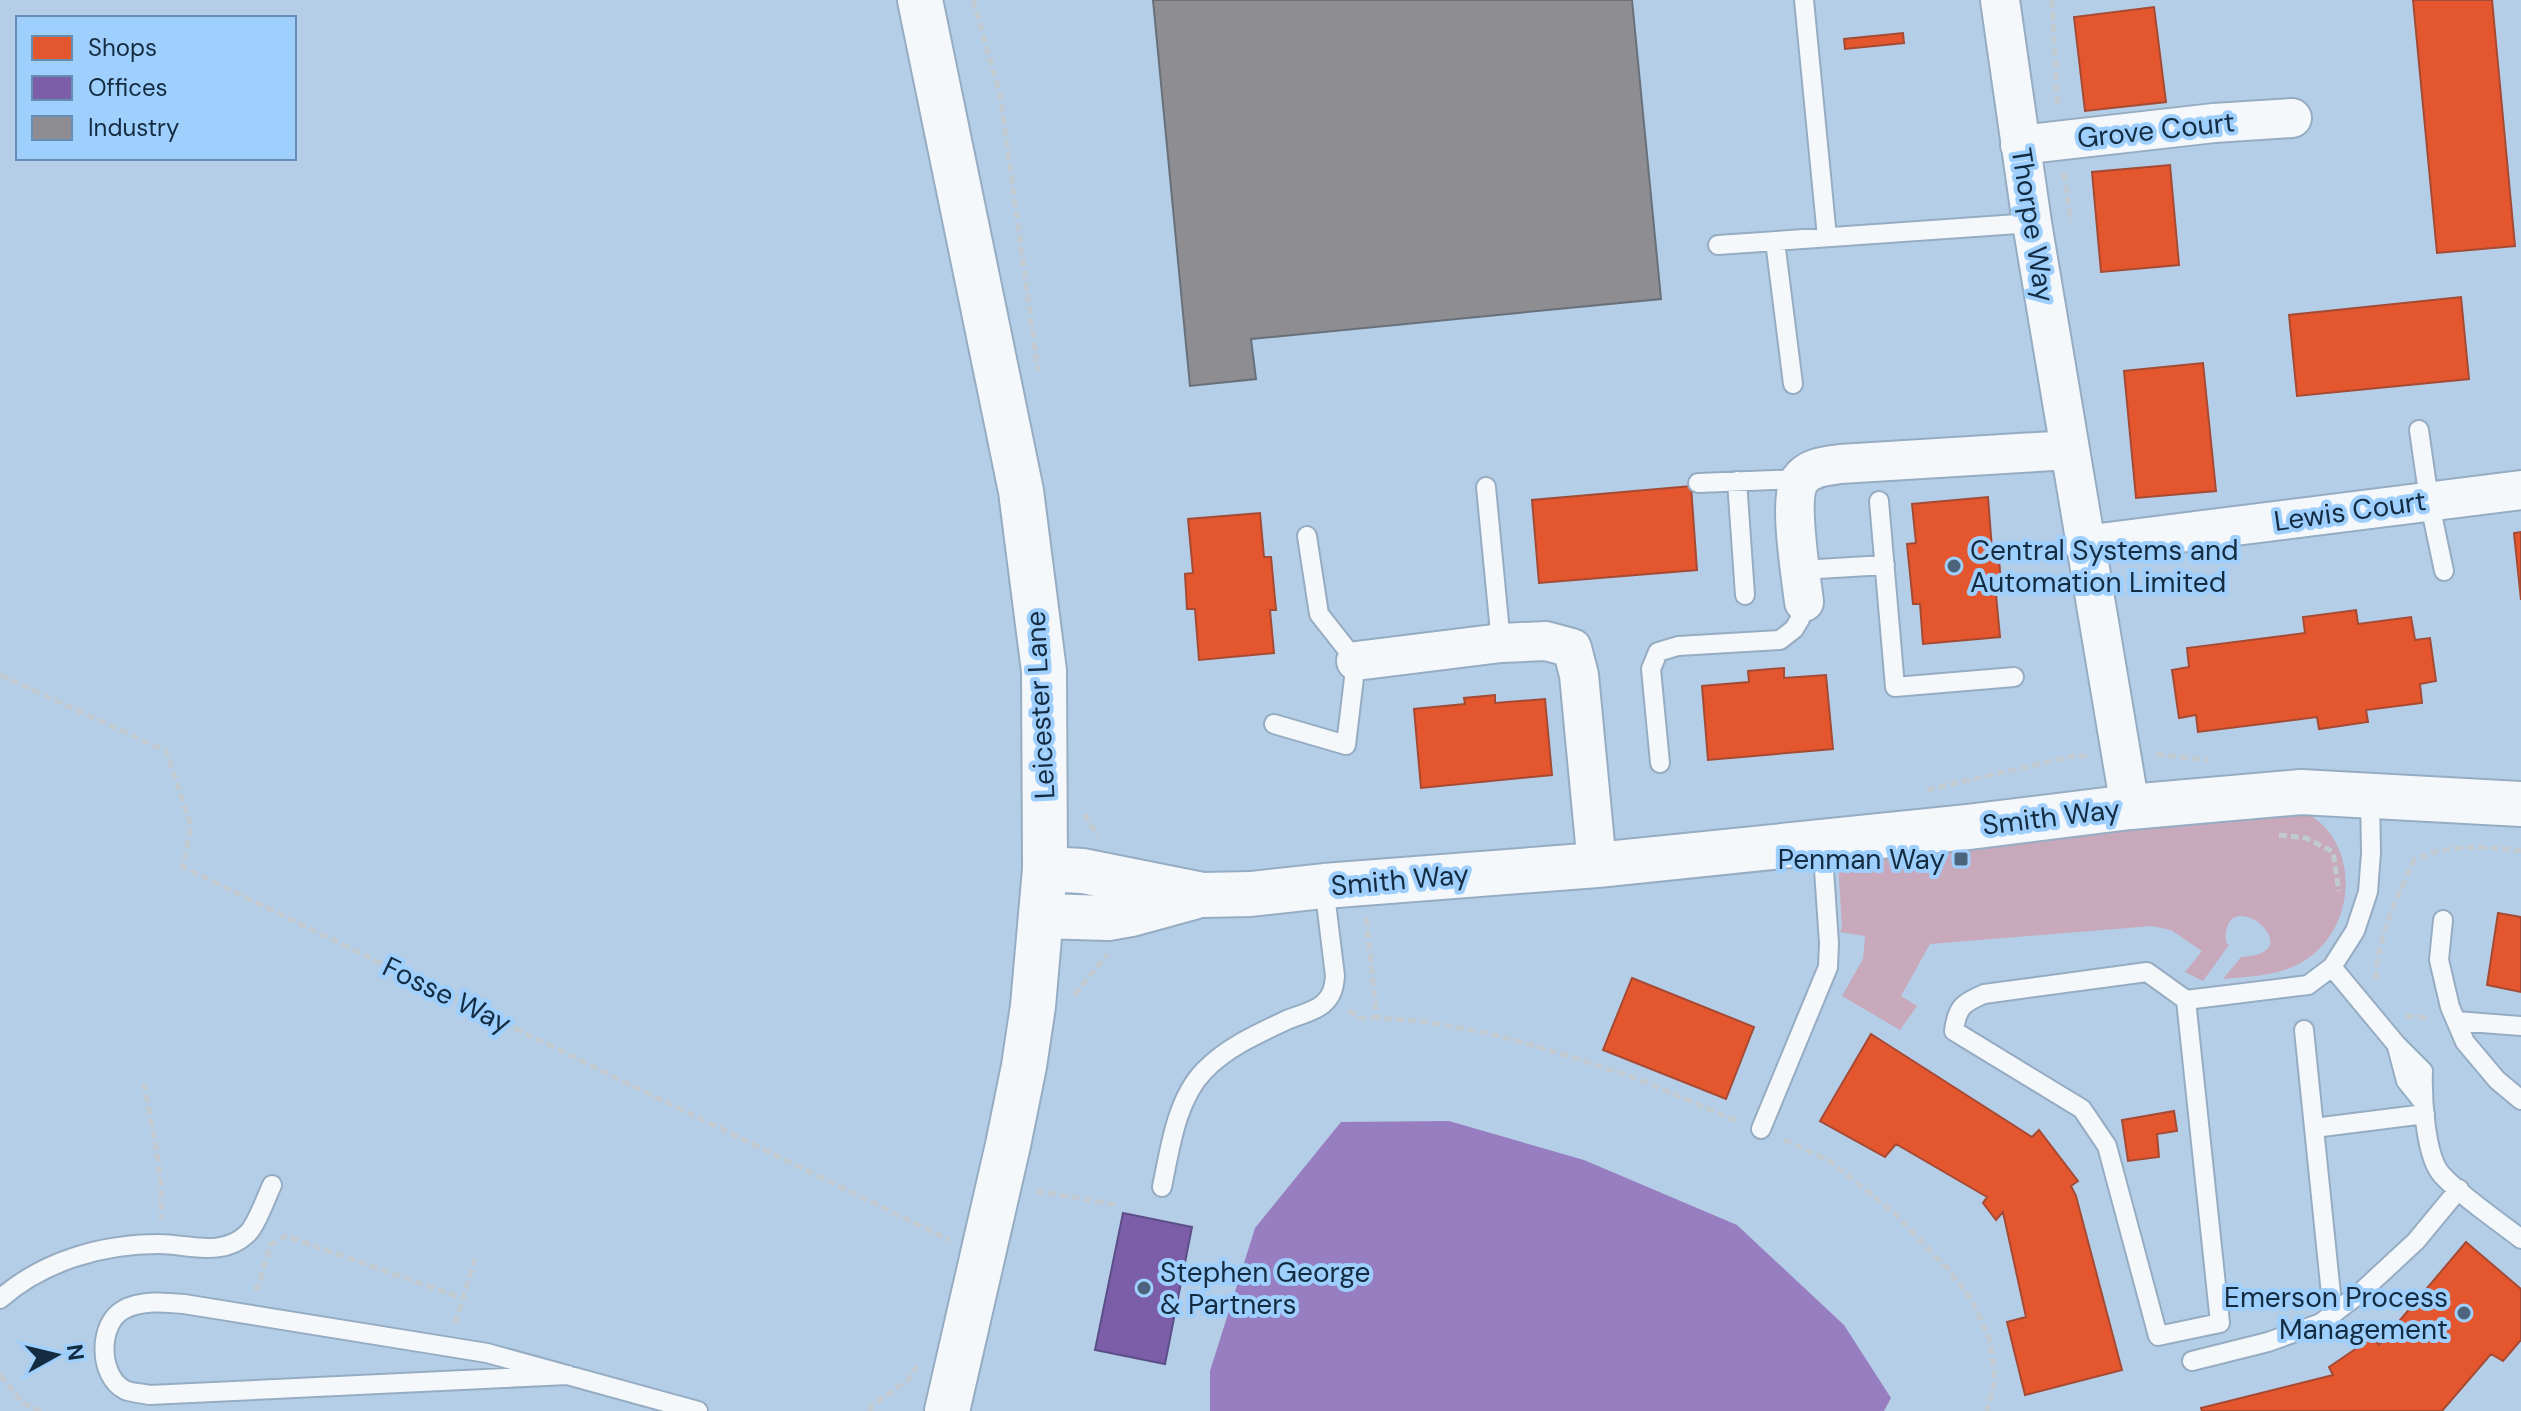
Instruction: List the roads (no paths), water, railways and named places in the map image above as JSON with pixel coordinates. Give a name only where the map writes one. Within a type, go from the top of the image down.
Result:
[{"type":"street","name":"Leicester Lane","points":[[920,0],[1021,491],[1044,671],[1045,869],[1024,1066],[983,1256],[943,1399]]},
{"type":"street","name":"Thorpe Way","points":[[2000,0],[2032,223],[2130,807]]},
{"type":"street","name":"Grove Court","points":[[2020,145],[2214,123],[2292,118]]},
{"type":"street","points":[[1802,586],[1796,491],[1801,479],[1815,468],[2069,450]]},
{"type":"street","name":"Lewis Court","points":[[2084,545],[2521,490]]},
{"type":"street","points":[[1356,661],[1501,643],[1546,641],[1572,648],[1579,675],[1597,865]]},
{"type":"street","name":"Smith Way","points":[[1203,895],[1251,894],[1597,865],[2130,807],[2301,792],[2516,801]]},
{"type":"street","points":[[1045,869],[1083,871],[1203,895]]},
{"type":"street","points":[[1042,916],[1108,918],[1203,895]]},
{"type":"lane","points":[[1804,0],[1827,237]]},
{"type":"lane","points":[[1718,245],[2032,223]]},
{"type":"lane","points":[[1775,241],[1793,384]]},
{"type":"lane","points":[[2419,430],[2444,571]]},
{"type":"lane","points":[[1698,483],[1801,479]]},
{"type":"lane","points":[[1737,481],[1745,595]]},
{"type":"lane","points":[[1486,487],[1501,643]]},
{"type":"lane","points":[[1879,501],[1895,687],[2014,677]]},
{"type":"lane","points":[[1274,724],[1346,745],[1356,661],[1319,614],[1307,536]]},
{"type":"lane","points":[[1660,763],[1651,669],[1658,652],[1678,646],[1780,640],[1794,629],[1800,619],[1802,586],[1885,565]]},
{"type":"lane","points":[[2186,1000],[2220,1323],[2158,1336],[2107,1146],[2082,1109],[1954,1031],[1956,1014],[1966,1002],[1984,994],[2147,972],[2186,1000],[2308,985],[2332,967],[2355,931],[2368,892],[2370,796]]},
{"type":"lane","points":[[1761,1129],[1828,967],[1822,841]]},
{"type":"lane","points":[[1162,1187],[1188,1092],[1203,1072],[1219,1057],[1254,1036],[1322,1005],[1334,990],[1324,886]]},
{"type":"lane","points":[[2443,920],[2439,960],[2450,1007],[2465,1042],[2489,1071],[2521,1100]]},
{"type":"lane","points":[[2332,967],[2396,1044],[2406,1081],[2424,1107],[2427,1135],[2440,1173],[2521,1239]]},
{"type":"lane","points":[[2456,1021],[2521,1026]]},
{"type":"lane","points":[[2304,1030],[2333,1314]]},
{"type":"lane","points":[[2314,1128],[2424,1107]]},
{"type":"lane","points":[[0,1299],[43,1269],[96,1250],[159,1244],[206,1248],[228,1246],[249,1233],[272,1185]]},
{"type":"lane","points":[[2192,1361],[2268,1342],[2321,1323],[2360,1293],[2416,1241],[2459,1189]]},
{"type":"lane","points":[[568,1375],[149,1395],[124,1390],[109,1374],[105,1358],[106,1339],[111,1321],[122,1310],[137,1305],[172,1303],[487,1353],[568,1375],[698,1411]]},
{"type":"place","name":"Central Systems and Automation Limited","points":[[1954,566]]},
{"type":"place","name":"Penman Way","points":[[1961,859]]},
{"type":"place","name":"Stephen George & Partners","points":[[1144,1288]]},
{"type":"place","name":"Emerson Process Management","points":[[2464,1313]]}]
